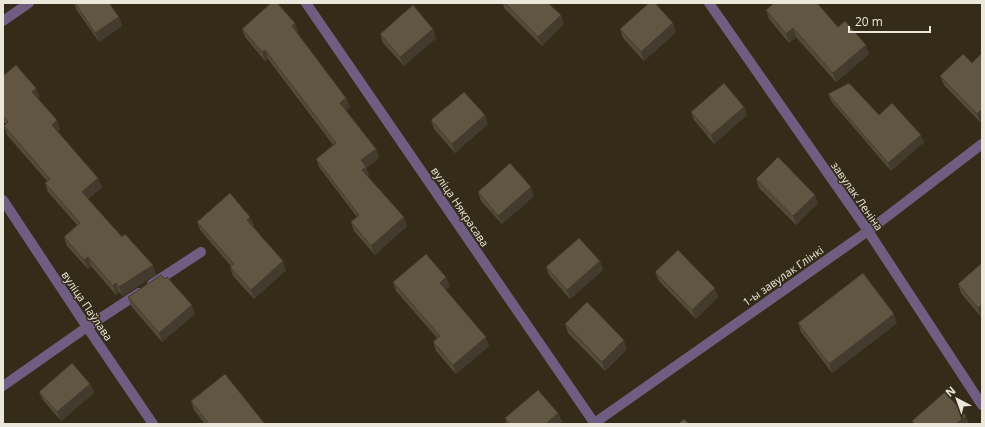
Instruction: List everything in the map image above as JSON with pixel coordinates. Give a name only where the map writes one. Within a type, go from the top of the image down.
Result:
[{"type":"street","points":[[3,21],[29,3]]},
{"type":"street","name":"вуліца Някрасава","points":[[306,3],[594,424]]},
{"type":"street","name":"завулак Леніна","points":[[709,3],[868,231],[982,405]]},
{"type":"street","name":"1-ы завулак Глінкі","points":[[594,424],[868,231],[982,144]]},
{"type":"street","name":"вуліца Паўлава","points":[[3,200],[153,424]]},
{"type":"street","points":[[3,386],[87,327],[201,252]]},
{"type":"building","points":[[75,3],[109,3],[119,17],[95,33]]},
{"type":"building","points":[[271,3],[277,3],[295,23],[292,26],[346,98],[340,103],[376,149],[361,160],[366,167],[362,170],[404,217],[371,246],[351,222],[359,215],[316,159],[336,143],[265,50],[262,52],[242,29]]},
{"type":"building","points":[[505,3],[548,3],[561,15],[538,37]]},
{"type":"building","points":[[649,3],[655,3],[673,23],[641,52],[620,29]]},
{"type":"building","points":[[774,3],[817,3],[838,27],[845,21],[866,45],[833,73],[793,28],[786,34],[766,10]]},
{"type":"building","points":[[413,5],[433,29],[400,57],[380,34]]},
{"type":"building","points":[[982,53],[982,109],[977,114],[940,76],[963,54],[972,63]]},
{"type":"building","points":[[16,65],[36,88],[32,92],[57,120],[52,125],[98,178],[82,192],[122,237],[125,234],[153,265],[119,287],[116,283],[113,286],[88,257],[84,260],[64,237],[80,223],[45,183],[50,179],[4,126],[8,122],[3,116],[3,76]]},
{"type":"building","points":[[724,83],[744,107],[711,135],[691,112]]},
{"type":"building","points":[[849,83],[879,115],[892,103],[921,135],[888,163],[828,94]]},
{"type":"building","points":[[464,92],[485,115],[452,144],[431,120]]},
{"type":"building","points":[[778,157],[815,195],[793,216],[756,179]]},
{"type":"building","points":[[510,163],[531,187],[498,216],[478,192]]},
{"type":"building","points":[[230,193],[250,217],[247,220],[283,261],[251,290],[230,267],[234,264],[197,222]]},
{"type":"building","points":[[579,238],[600,261],[567,290],[546,267]]},
{"type":"building","points":[[678,250],[715,288],[692,310],[655,272]]},
{"type":"building","points":[[426,254],[446,277],[440,283],[486,337],[453,365],[433,342],[440,336],[393,282]]},
{"type":"building","points":[[982,263],[982,305],[978,308],[958,284]]},
{"type":"building","points":[[863,273],[894,314],[829,364],[798,323]]},
{"type":"building","points":[[161,275],[165,279],[167,277],[192,305],[159,333],[128,297]]},
{"type":"building","points":[[587,302],[624,340],[602,362],[565,324]]},
{"type":"building","points":[[72,363],[90,384],[57,412],[39,392]]},
{"type":"building","points":[[225,374],[265,424],[209,424],[191,401]]},
{"type":"building","points":[[538,390],[558,413],[546,424],[510,424],[505,418]]},
{"type":"building","points":[[945,392],[966,416],[956,424],[915,424],[912,421]]},
{"type":"building","points":[[684,419],[689,424],[678,424]]}]
